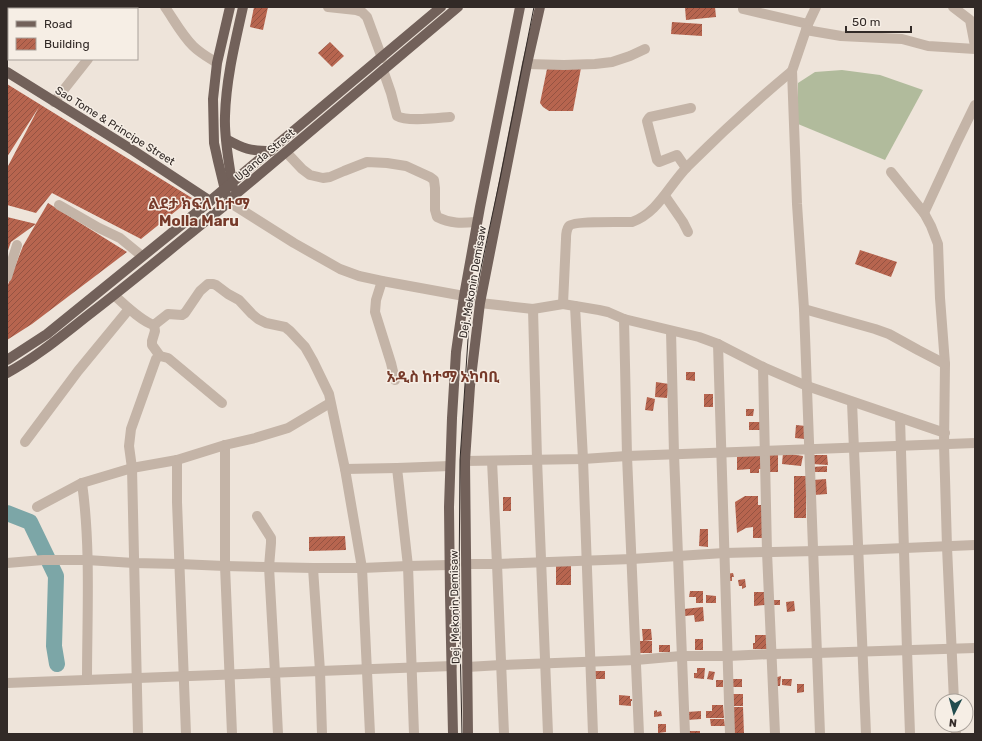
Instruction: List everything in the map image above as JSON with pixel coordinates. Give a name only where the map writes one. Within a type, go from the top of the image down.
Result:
[{"type":"main road","points":[[230,7],[217,63],[213,99],[213,122],[214,143],[228,187],[236,194]]},
{"type":"main road","points":[[229,202],[225,117],[226,98],[229,73],[243,7]]},
{"type":"main road","name":"Uganda Street","points":[[7,360],[46,334],[228,187],[441,7]]},
{"type":"main road","name":"Uganda Street","points":[[7,374],[18,368],[60,337],[229,202],[236,194],[458,7]]},
{"type":"main road","name":"Dej. Mekonin Demisaw","points":[[468,734],[465,461],[470,386],[480,303],[527,64],[540,7]]},
{"type":"main road","name":"Dej. Mekonin Demisaw","points":[[453,734],[450,596],[450,466],[456,352],[477,222],[518,10]]},
{"type":"main road","name":"Sao Tome & Principe Street","points":[[7,72],[210,201]]},
{"type":"main road","points":[[226,139],[242,148],[257,151],[271,151]]},
{"type":"street","points":[[165,7],[189,42],[201,53],[217,63]]},
{"type":"street","points":[[328,7],[362,12],[366,17],[382,58]]},
{"type":"street","points":[[816,7],[807,27],[792,71],[797,204],[804,309],[820,734]]},
{"type":"street","points":[[954,7],[973,17],[975,46]]},
{"type":"street","points":[[743,9],[842,36],[902,39],[928,46],[975,49]]},
{"type":"street","points":[[527,64],[564,65],[612,62],[645,49]]},
{"type":"street","points":[[54,102],[87,60]]},
{"type":"street","points":[[383,70],[397,116],[408,119],[450,117]]},
{"type":"street","points":[[563,304],[566,239],[570,226],[572,224],[632,222],[639,220],[665,196],[686,168],[792,71]]},
{"type":"street","points":[[924,213],[975,105]]},
{"type":"street","points":[[686,168],[677,155],[662,162],[657,160],[648,121],[650,117],[691,108]]},
{"type":"street","points":[[286,152],[302,169],[310,175],[323,178],[330,177],[367,162],[406,166],[434,180],[435,210],[437,217],[445,221],[456,223],[477,222]]},
{"type":"street","points":[[891,172],[924,213],[938,244],[944,364],[944,444],[947,547],[954,693]]},
{"type":"street","points":[[665,196],[688,232]]},
{"type":"street","points":[[229,202],[326,262],[349,272],[382,281],[464,296]]},
{"type":"street","points":[[59,205],[120,238],[142,256]]},
{"type":"street","points":[[7,277],[17,245]]},
{"type":"street","points":[[382,281],[376,300],[375,312],[395,380]]},
{"type":"street","points":[[154,325],[168,314],[185,313],[200,291],[208,284],[213,284],[239,300],[258,319],[266,323],[284,327],[290,331],[305,347],[313,361],[329,394],[345,469],[362,568],[370,734]]},
{"type":"street","points":[[114,295],[129,309],[154,325]]},
{"type":"street","points":[[480,303],[533,309],[563,304],[608,312],[624,319],[699,337],[718,344],[763,367],[807,386],[945,433]]},
{"type":"street","points":[[575,306],[583,459],[593,734]]},
{"type":"street","points":[[25,442],[78,371],[129,309]]},
{"type":"street","points":[[533,309],[537,459],[548,734]]},
{"type":"street","points":[[804,309],[889,334],[944,364]]},
{"type":"street","points":[[624,319],[627,456],[640,734]]},
{"type":"street","points":[[154,325],[155,331],[152,345],[160,356],[168,358],[222,403]]},
{"type":"street","points":[[672,331],[677,556],[685,734]]},
{"type":"street","points":[[718,344],[730,734]]},
{"type":"street","points":[[138,734],[132,468],[129,446],[131,429],[156,359],[160,356]]},
{"type":"street","points":[[763,367],[775,734]]},
{"type":"street","points":[[852,402],[866,734]]},
{"type":"street","points":[[37,507],[82,483],[132,468],[177,460],[288,428],[330,403]]},
{"type":"street","points":[[900,418],[910,734]]},
{"type":"street","points":[[465,461],[583,459],[765,450],[975,443]]},
{"type":"street","points":[[225,445],[225,566],[232,734]]},
{"type":"street","points":[[177,460],[179,564],[186,734]]},
{"type":"street","points":[[492,461],[504,734]]},
{"type":"street","points":[[345,469],[450,466]]},
{"type":"street","points":[[397,468],[408,566],[414,734]]},
{"type":"street","points":[[82,483],[88,560],[87,680]]},
{"type":"street","points":[[257,516],[271,538],[269,567],[278,734]]},
{"type":"street","points":[[466,564],[632,559],[724,553],[858,550],[975,545]]},
{"type":"street","points":[[7,563],[43,560],[88,560],[134,563],[313,568],[450,565]]},
{"type":"street","points":[[313,568],[320,671],[322,734]]},
{"type":"street","points":[[467,667],[636,660],[681,656],[728,656],[975,648]]},
{"type":"street","points":[[7,683],[452,666]]},
{"type":"green space","points":[[842,70],[880,75],[923,90],[885,160],[798,124],[798,83],[815,72]]},
{"type":"building","points":[[71,7],[95,7],[94,8],[70,8]]},
{"type":"building","points":[[254,7],[268,7],[263,30],[250,27]]},
{"type":"building","points":[[685,7],[715,7],[716,17],[686,20]]},
{"type":"building","points":[[672,22],[702,24],[702,36],[671,34]]},
{"type":"building","points":[[330,42],[344,56],[332,67],[318,53]]},
{"type":"building","points":[[581,68],[573,111],[549,111],[543,107],[540,103],[547,69]]},
{"type":"building","points":[[7,84],[192,198],[141,239],[52,193],[36,213],[7,205],[7,168],[39,107],[7,157]]},
{"type":"building","points":[[48,203],[127,252],[32,324],[7,340],[7,287],[23,246]]},
{"type":"building","points":[[7,217],[36,224],[11,242],[7,253]]},
{"type":"building","points":[[860,250],[897,262],[891,277],[855,264]]},
{"type":"building","points":[[686,372],[695,372],[695,381],[686,380]]},
{"type":"building","points":[[656,382],[669,384],[667,398],[655,397]]},
{"type":"building","points":[[704,394],[713,394],[713,407],[704,407]]},
{"type":"building","points":[[647,397],[655,399],[653,411],[645,410]]},
{"type":"building","points":[[746,409],[754,409],[753,416],[746,416]]},
{"type":"building","points":[[749,422],[761,422],[760,430],[749,430]]},
{"type":"building","points":[[796,425],[806,426],[805,439],[795,438]]},
{"type":"building","points":[[778,452],[778,472],[769,472],[769,469],[759,469],[759,473],[750,473],[750,469],[737,470],[737,453]]},
{"type":"building","points":[[783,453],[803,456],[801,466],[782,464]]},
{"type":"building","points":[[812,455],[827,455],[828,465],[812,464]]},
{"type":"building","points":[[827,466],[827,472],[812,472],[812,467]]},
{"type":"building","points":[[794,476],[806,476],[806,518],[794,518]]},
{"type":"building","points":[[826,479],[827,494],[814,495],[813,480]]},
{"type":"building","points":[[745,496],[758,496],[758,505],[766,505],[767,538],[753,538],[753,527],[746,528],[737,533],[735,502]]},
{"type":"building","points":[[503,497],[511,497],[511,511],[503,511]]},
{"type":"building","points":[[700,529],[708,529],[708,547],[699,546]]},
{"type":"building","points":[[345,536],[346,550],[309,551],[309,537]]},
{"type":"building","points":[[556,564],[571,564],[571,585],[556,585]]},
{"type":"building","points":[[733,573],[734,577],[732,577],[732,581],[726,581],[725,574]]},
{"type":"building","points":[[745,579],[746,587],[742,589],[742,586],[739,586],[738,580]]},
{"type":"building","points":[[690,591],[703,591],[703,603],[696,603],[696,597],[689,597]]},
{"type":"building","points":[[754,592],[765,592],[765,605],[754,606]]},
{"type":"building","points":[[706,595],[716,596],[716,603],[706,603]]},
{"type":"building","points":[[773,600],[780,600],[780,605],[774,605]]},
{"type":"building","points":[[794,601],[795,611],[787,612],[786,602]]},
{"type":"building","points":[[703,607],[704,621],[695,622],[694,615],[685,616],[684,609]]},
{"type":"building","points":[[642,629],[651,629],[652,640],[643,641]]},
{"type":"building","points":[[755,635],[768,635],[768,649],[753,649]]},
{"type":"building","points":[[695,639],[703,639],[703,650],[695,650]]},
{"type":"building","points":[[640,641],[652,641],[652,653],[640,653]]},
{"type":"building","points":[[659,645],[670,645],[670,652],[659,652]]},
{"type":"building","points":[[697,668],[705,668],[704,679],[694,678],[694,673],[697,673]]},
{"type":"building","points":[[594,671],[605,671],[605,679],[594,679]]},
{"type":"building","points":[[709,671],[715,672],[713,680],[707,679]]},
{"type":"building","points":[[781,676],[780,686],[774,686],[774,678]]},
{"type":"building","points":[[730,679],[742,679],[742,687],[730,687]]},
{"type":"building","points":[[782,679],[792,679],[791,686],[782,685]]},
{"type":"building","points":[[716,680],[723,680],[723,687],[716,687]]},
{"type":"building","points":[[797,684],[804,684],[804,692],[797,693]]},
{"type":"building","points":[[731,694],[743,694],[743,706],[732,706]]},
{"type":"building","points":[[619,695],[630,696],[630,699],[632,699],[631,706],[619,705]]},
{"type":"building","points":[[712,705],[723,705],[724,718],[706,718],[706,711],[712,711]]},
{"type":"building","points":[[732,707],[743,707],[744,734],[733,734]]},
{"type":"building","points":[[657,710],[657,712],[661,711],[662,716],[654,717],[654,711]]},
{"type":"building","points":[[701,711],[701,719],[687,720],[687,712]]},
{"type":"building","points":[[710,719],[724,719],[725,726],[711,726]]},
{"type":"building","points":[[658,724],[666,724],[666,732],[658,733]]},
{"type":"building","points":[[689,731],[700,731],[700,734],[689,734]]},
{"type":"waterway","points":[[7,513],[30,522],[56,576],[54,646],[57,664]]},
{"type":"tram line","points":[[462,734],[459,591],[460,460],[469,324],[500,179],[534,7]]},
{"type":"district","name":"ልደታ ክፍለ ከተማ Molla Maru","points":[[199,212]]},
{"type":"district","name":"አዲስ ከተማ አካባቢ","points":[[443,377]]}]
